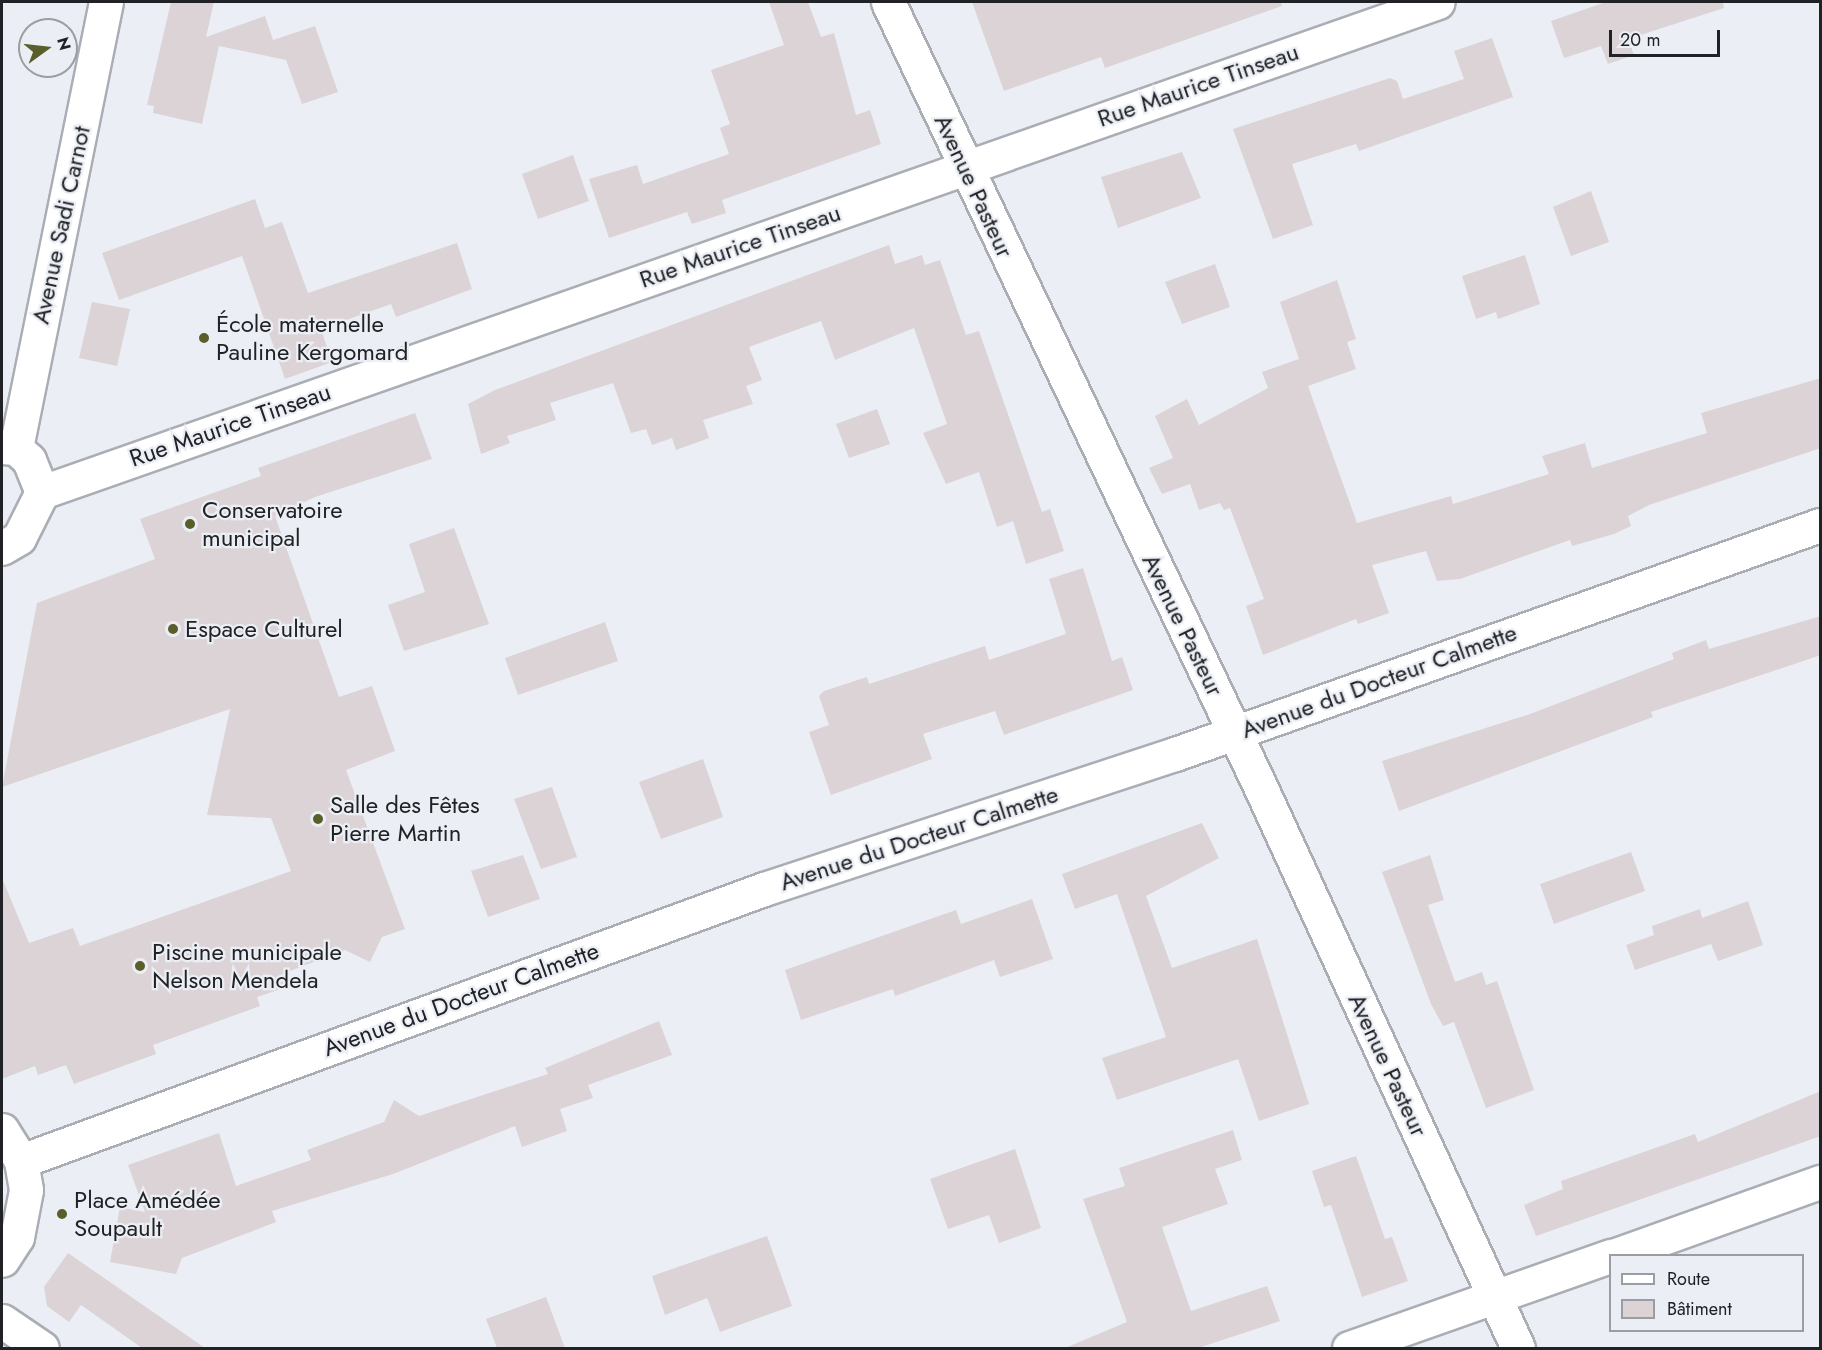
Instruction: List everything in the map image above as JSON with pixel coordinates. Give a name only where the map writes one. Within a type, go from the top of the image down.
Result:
[{"type":"street","name":"Avenue Sadi Carnot","points":[[9,447],[106,2]]},
{"type":"street","name":"Avenue Pasteur","points":[[888,2],[964,167],[1234,733],[1518,1348]]},
{"type":"street","name":"Rue Maurice Tinseau","points":[[42,492],[1438,2]]},
{"type":"street","points":[[2,549],[19,538],[42,492],[38,475],[9,447]]},
{"type":"street","name":"Avenue du Docteur Calmette","points":[[21,1161],[764,889],[1234,733],[1821,525]]},
{"type":"street","points":[[2,1130],[21,1161],[24,1213],[17,1237],[2,1260]]},
{"type":"street","points":[[1618,1254],[1821,1182]]},
{"type":"street","points":[[1349,1348],[1609,1257]]},
{"type":"street","points":[[2,1321],[42,1348]]},
{"type":"building","points":[[171,2],[214,2],[206,37],[265,16],[273,40],[315,26],[338,92],[302,104],[286,60],[219,46],[202,124],[153,113],[154,106],[147,105]]},
{"type":"building","points":[[769,2],[808,2],[821,37],[834,33],[856,115],[870,110],[881,144],[722,200],[726,213],[692,224],[687,212],[609,238],[589,179],[637,165],[643,184],[729,154],[720,128],[730,124],[711,70],[784,45]]},
{"type":"building","points":[[972,2],[1281,2],[1282,6],[1105,68],[1101,57],[1004,91]]},
{"type":"building","points":[[1606,2],[1723,2],[1724,8],[1628,39],[1634,55],[1608,64],[1601,46],[1564,58],[1551,21]]},
{"type":"building","points":[[1492,38],[1513,97],[1359,151],[1356,144],[1292,164],[1313,225],[1273,239],[1233,129],[1390,78],[1397,81],[1403,99],[1464,79],[1454,51]]},
{"type":"building","points":[[1182,152],[1201,198],[1118,228],[1101,177]]},
{"type":"building","points":[[573,155],[589,201],[538,219],[522,174]]},
{"type":"building","points":[[1591,191],[1609,242],[1571,256],[1553,207]]},
{"type":"building","points":[[255,199],[265,228],[282,222],[308,293],[457,243],[472,289],[396,317],[391,304],[321,329],[332,362],[285,379],[242,256],[119,300],[102,253]]},
{"type":"building","points":[[889,245],[895,264],[922,255],[925,265],[940,260],[966,335],[979,331],[1042,512],[1050,509],[1064,551],[1026,564],[1013,521],[997,527],[979,472],[946,484],[923,433],[947,424],[914,328],[835,360],[821,321],[749,347],[762,380],[746,386],[753,404],[703,420],[709,438],[676,450],[672,438],[652,445],[646,429],[631,433],[613,383],[550,403],[556,420],[507,436],[510,443],[481,454],[468,404],[495,390]]},
{"type":"building","points":[[1525,255],[1540,304],[1498,319],[1496,312],[1476,319],[1462,276]]},
{"type":"building","points":[[1215,264],[1230,307],[1182,324],[1165,282]]},
{"type":"building","points":[[1337,280],[1356,339],[1347,342],[1356,369],[1308,386],[1357,523],[1451,496],[1453,504],[1549,474],[1542,456],[1585,443],[1592,468],[1707,433],[1701,413],[1821,378],[1821,448],[1649,505],[1628,516],[1631,526],[1614,534],[1572,546],[1570,540],[1460,579],[1437,581],[1426,551],[1372,565],[1389,613],[1358,624],[1356,619],[1263,655],[1246,606],[1264,599],[1230,508],[1224,510],[1220,503],[1199,510],[1190,484],[1162,494],[1149,468],[1173,458],[1155,416],[1187,399],[1199,425],[1268,388],[1262,372],[1299,359],[1280,302]]},
{"type":"building","points":[[92,302],[130,309],[117,366],[79,358]]},
{"type":"building","points":[[877,409],[890,444],[849,458],[836,424]]},
{"type":"building","points":[[415,413],[432,459],[315,497],[275,516],[339,697],[372,686],[395,751],[346,770],[405,929],[382,937],[370,962],[345,950],[282,974],[287,987],[257,997],[260,1006],[153,1045],[156,1054],[74,1084],[66,1065],[38,1075],[35,1066],[2,1079],[2,878],[29,943],[73,928],[80,946],[291,871],[271,818],[207,815],[230,709],[2,787],[37,603],[155,559],[140,519],[261,476],[258,468]]},
{"type":"building","points":[[454,528],[489,624],[404,651],[388,605],[425,592],[409,544]]},
{"type":"building","points":[[1083,568],[1112,661],[1122,657],[1133,690],[1004,735],[995,711],[923,734],[932,759],[831,795],[809,732],[829,725],[819,696],[824,691],[867,677],[869,684],[985,646],[989,660],[1066,634],[1049,579]]},
{"type":"building","points":[[1821,616],[1821,655],[1651,712],[1653,717],[1399,811],[1382,761],[1530,714],[1674,659],[1672,653],[1706,640],[1709,649]]},
{"type":"building","points":[[605,622],[618,661],[518,695],[505,658]]},
{"type":"building","points":[[703,759],[723,817],[661,839],[639,782]]},
{"type":"building","points":[[552,787],[577,857],[541,869],[514,799]]},
{"type":"building","points":[[1202,823],[1219,858],[1146,896],[1172,968],[1257,939],[1309,1104],[1259,1121],[1238,1059],[1117,1100],[1102,1058],[1166,1037],[1117,894],[1075,909],[1062,874]]},
{"type":"building","points":[[1631,852],[1645,891],[1554,924],[1540,884]]},
{"type":"building","points":[[523,855],[540,899],[488,917],[471,871]]},
{"type":"building","points":[[1430,855],[1444,900],[1428,905],[1455,982],[1482,972],[1486,985],[1497,981],[1534,1090],[1486,1108],[1454,1022],[1443,1026],[1431,1004],[1382,872]]},
{"type":"building","points":[[1032,899],[1053,959],[1000,977],[994,960],[895,996],[893,989],[801,1020],[785,970],[956,910],[961,924]]},
{"type":"building","points":[[1748,901],[1763,945],[1718,961],[1711,944],[1635,970],[1626,945],[1654,935],[1652,926],[1700,909],[1702,918]]},
{"type":"building","points":[[659,1021],[672,1055],[588,1085],[593,1098],[560,1109],[567,1131],[522,1147],[515,1126],[393,1174],[272,1211],[276,1222],[182,1258],[176,1274],[110,1262],[120,1207],[145,1212],[128,1165],[219,1133],[236,1186],[311,1160],[307,1150],[384,1122],[394,1100],[419,1116],[548,1074],[545,1068]]},
{"type":"building","points":[[1821,1091],[1821,1136],[1536,1236],[1524,1205],[1563,1189],[1561,1181],[1695,1134],[1698,1142]]},
{"type":"building","points":[[1233,1130],[1242,1160],[1215,1169],[1228,1204],[1162,1227],[1191,1311],[1267,1286],[1280,1321],[1198,1348],[1065,1348],[1127,1322],[1083,1199],[1125,1186],[1119,1168]]},
{"type":"building","points":[[1015,1149],[1041,1228],[999,1243],[989,1215],[948,1229],[930,1179]]},
{"type":"building","points":[[1356,1156],[1385,1239],[1392,1237],[1408,1281],[1362,1297],[1331,1205],[1324,1207],[1312,1171]]},
{"type":"building","points":[[767,1236],[792,1306],[720,1332],[707,1298],[665,1315],[652,1276]]},
{"type":"building","points":[[68,1253],[205,1348],[142,1348],[81,1305],[69,1322],[47,1306],[44,1287]]},
{"type":"building","points":[[546,1297],[565,1348],[497,1348],[486,1319]]},
{"type":"place","name":"École maternelle Pauline Kergomard","points":[[204,338]]},
{"type":"place","name":"Conservatoire municipal","points":[[190,524]]},
{"type":"place","name":"Espace Culturel","points":[[173,629]]},
{"type":"place","name":"Salle des Fêtes Pierre Martin","points":[[318,819]]},
{"type":"place","name":"Piscine municipale Nelson Mendela","points":[[140,966]]},
{"type":"place","name":"Place Amédée Soupault","points":[[62,1214]]}]
